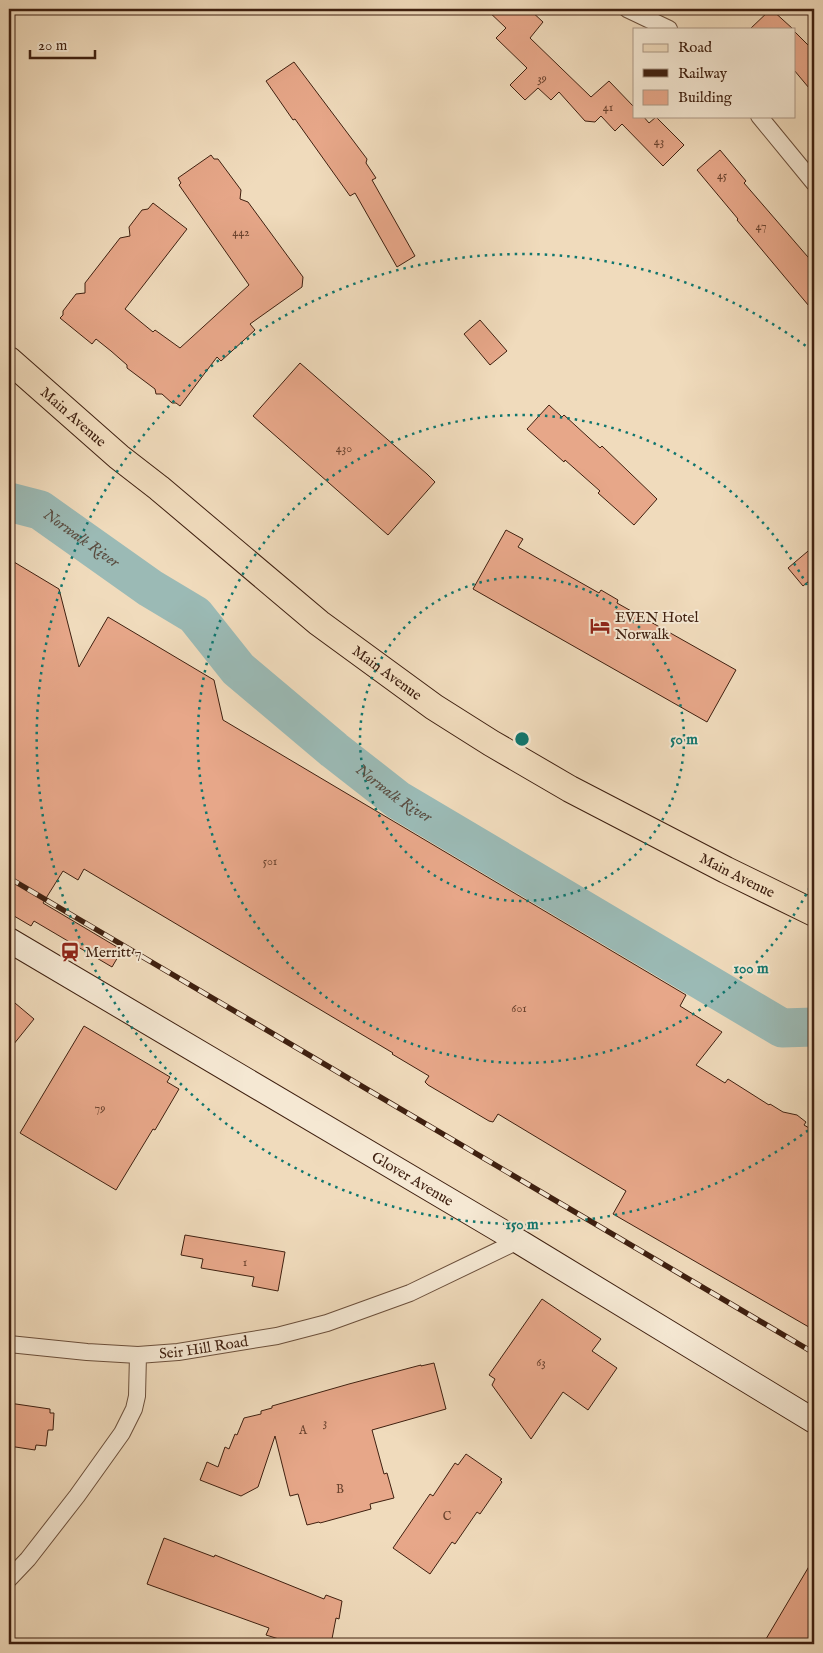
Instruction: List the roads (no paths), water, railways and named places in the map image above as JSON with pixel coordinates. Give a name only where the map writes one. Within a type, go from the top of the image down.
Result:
[{"type":"main road","name":"Main Avenue","points":[[9,360],[119,457],[159,488],[319,623],[434,707],[498,748],[595,802],[747,881],[814,913]]},
{"type":"street","points":[[627,9],[667,28]]},
{"type":"street","points":[[761,118],[814,183]]},
{"type":"street","name":"Glover Avenue","points":[[9,940],[518,1241],[814,1421]]},
{"type":"street","name":"Seir Hill Road","points":[[9,1579],[28,1559],[77,1496],[122,1433],[134,1409],[137,1396],[138,1355],[178,1352],[277,1336],[327,1323],[410,1293],[518,1241]]},
{"type":"street","points":[[9,1344],[138,1355]]},
{"type":"waterway","name":"Norwalk River","points":[[9,502],[40,510],[150,588],[195,615],[238,669],[334,750],[398,800],[782,1028],[814,1027]]},
{"type":"railway","points":[[9,878],[814,1353]]},
{"type":"place","name":"EVEN Hotel Norwalk","points":[[600,626]]},
{"type":"place","name":"Merritt 7","points":[[70,952]]}]
